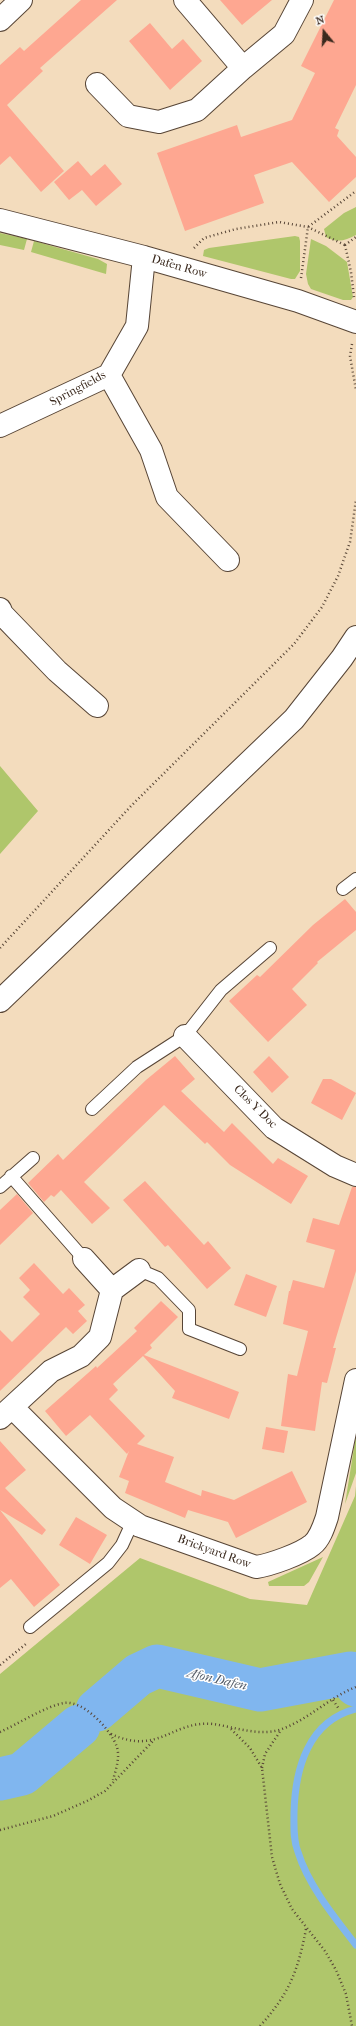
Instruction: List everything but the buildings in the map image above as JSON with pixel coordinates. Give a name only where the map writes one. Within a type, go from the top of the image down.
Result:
[{"type":"street","points":[[0,20],[21,0]]},
{"type":"street","points":[[185,0],[243,68]]},
{"type":"street","points":[[98,84],[128,116],[159,122],[197,110],[243,68],[284,34],[302,0]]},
{"type":"street","name":"Dafen Row","points":[[0,220],[144,257],[298,301],[355,330]]},
{"type":"street","name":"Springfields","points":[[0,426],[109,375],[137,326],[144,257]]},
{"type":"street","points":[[109,375],[151,450],[167,497],[228,560]]},
{"type":"street","points":[[0,609],[2,614],[57,671],[97,706]]},
{"type":"street","points":[[0,1001],[294,719],[342,658],[356,637]]},
{"type":"street","name":"Clos Y Doc","points":[[185,1036],[274,1128],[335,1166],[356,1175]]},
{"type":"street","points":[[84,1259],[112,1290]]},
{"type":"street","points":[[6,1413],[51,1371],[81,1356],[100,1337],[112,1290],[139,1270]]},
{"type":"street","name":"Brickyard Row","points":[[6,1413],[113,1508],[133,1521],[148,1528],[256,1567],[269,1565],[312,1545],[321,1532],[327,1517],[356,1380]]},
{"type":"lane","points":[[343,890],[356,879]]},
{"type":"lane","points":[[92,1109],[137,1067],[185,1036],[221,990],[270,948]]},
{"type":"lane","points":[[0,1187],[33,1158]]},
{"type":"lane","points":[[12,1176],[84,1259]]},
{"type":"lane","points":[[139,1270],[158,1278],[190,1310],[188,1329],[240,1349]]},
{"type":"lane","points":[[30,1627],[108,1563],[122,1545],[133,1521]]},
{"type":"path","points":[[298,301],[308,227],[356,191]]},
{"type":"path","points":[[184,268],[193,250],[204,238],[236,229],[279,222],[308,227],[345,245],[352,272],[354,300]]},
{"type":"path","points":[[345,245],[356,237]]},
{"type":"path","points":[[355,330],[350,356],[356,390]]},
{"type":"path","points":[[0,948],[130,806],[294,644],[322,607],[338,576],[350,542],[356,500]]},
{"type":"path","points":[[0,1732],[52,1706],[65,1703],[76,1704],[86,1708],[111,1734],[125,1741],[138,1743],[154,1740],[191,1727],[212,1724],[231,1728],[267,1731],[281,1729],[356,1687]]},
{"type":"path","points":[[333,1700],[339,1709]]},
{"type":"path","points":[[231,1728],[250,1748],[262,1768]]},
{"type":"path","points":[[281,1729],[265,1754],[262,1768],[272,1857],[280,1884],[292,1909],[306,1929],[325,1951],[336,1970],[346,1994],[352,2026]]},
{"type":"path","points":[[111,1734],[117,1748],[118,1761],[113,1780]]},
{"type":"path","points":[[0,1830],[53,1816],[87,1801],[105,1790],[113,1780],[154,1740]]},
{"type":"path","points":[[260,2026],[273,2011],[287,1990],[300,1961],[306,1929]]},
{"type":"green space","points":[[356,207],[356,235],[348,239],[337,241],[326,237],[324,229],[344,213]]},
{"type":"green space","points":[[0,233],[27,239],[24,250],[0,245]]},
{"type":"green space","points":[[295,236],[299,237],[300,241],[300,271],[295,279],[203,256],[204,250],[209,248]]},
{"type":"green space","points":[[311,239],[326,246],[347,262],[353,297],[351,300],[343,300],[311,289],[308,284],[306,274]]},
{"type":"green space","points":[[34,241],[98,259],[107,264],[106,274],[31,252]]},
{"type":"green space","points":[[0,766],[38,811],[0,854]]},
{"type":"green space","points":[[356,1435],[356,1473],[345,1504]]},
{"type":"green space","points":[[356,1486],[356,2026],[0,2026],[0,1674],[140,1558],[250,1599],[307,1605],[355,1496]]},
{"type":"green space","points":[[323,1557],[309,1582],[304,1586],[269,1586],[268,1582]]},
{"type":"waterway","name":"Afon Dafen","points":[[97,1710],[138,1675],[157,1666],[260,1690],[351,1673],[356,1685]]},
{"type":"waterway","points":[[356,1709],[340,1715],[326,1724],[307,1749],[297,1780],[294,1813],[296,1847],[308,1877],[339,1924],[356,1945]]},
{"type":"waterway","name":"Afon Dafen","points":[[0,1779],[22,1774],[79,1726]]}]
